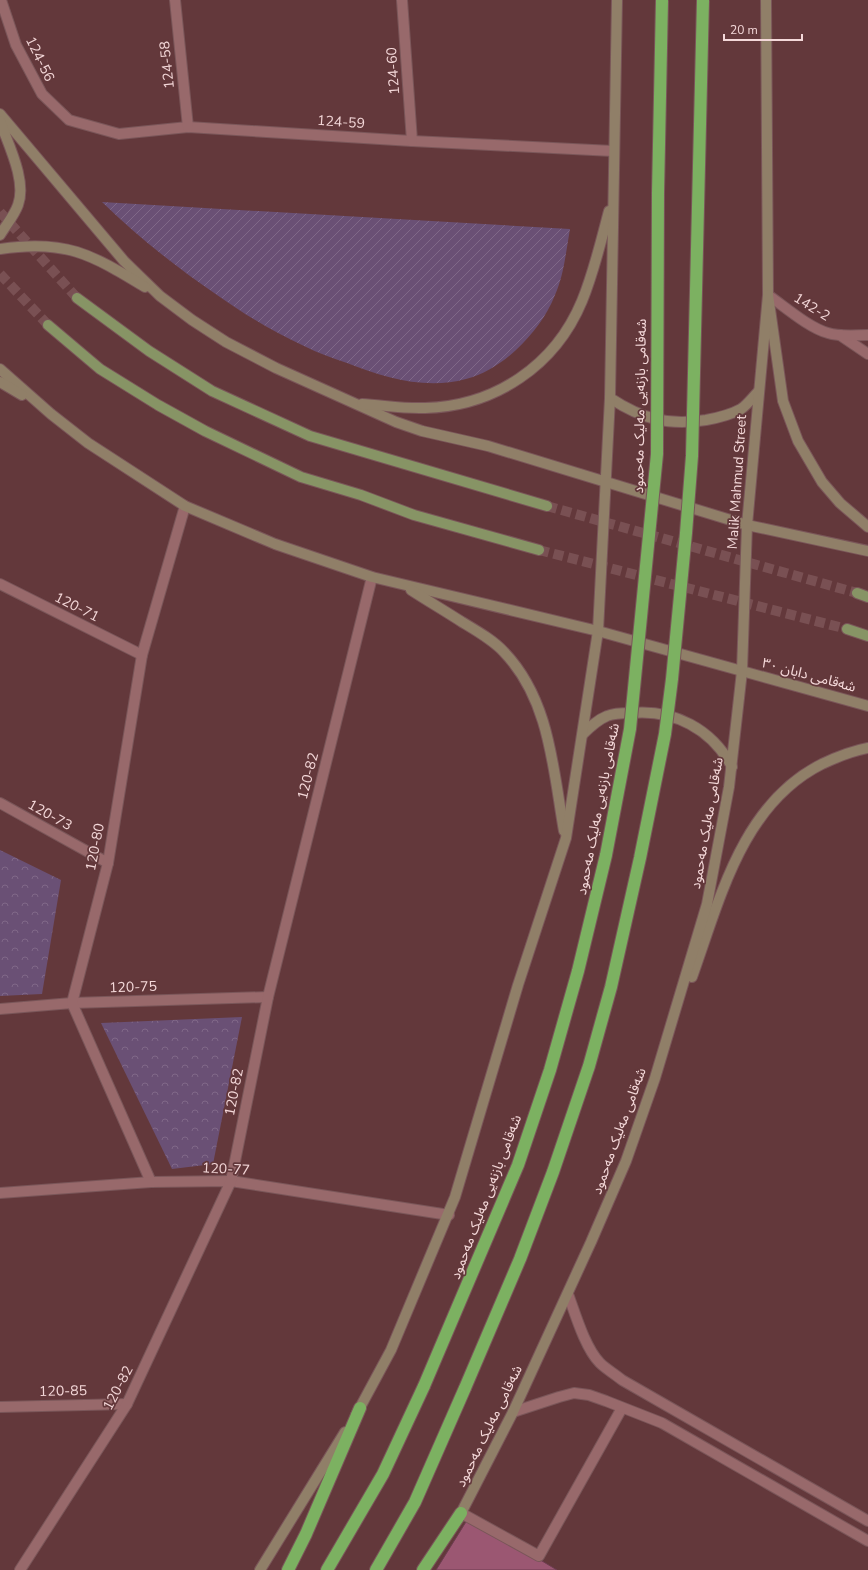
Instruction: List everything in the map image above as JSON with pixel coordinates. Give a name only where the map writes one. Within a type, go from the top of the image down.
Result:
[{"type":"highway","name":"شەقامی بازنەیی مەلیک مەحمود","points":[[326,1570],[383,1474],[424,1386],[518,1165],[550,1070],[578,971],[606,855],[630,728],[657,454],[658,193],[662,0]]},
{"type":"highway","points":[[376,1570],[415,1502],[492,1327],[523,1252],[553,1172],[589,1066],[611,987],[640,858],[665,734],[686,533],[692,456],[703,0]]},
{"type":"highway","points":[[288,1570],[306,1534],[360,1408]]},
{"type":"highway","points":[[422,1570],[461,1514]]},
{"type":"main road","points":[[260,1570],[360,1408],[391,1350],[449,1215],[456,1196],[518,986],[566,838],[598,631],[610,398],[613,151],[617,0]]},
{"type":"main road","points":[[766,0],[768,295],[783,401],[798,441],[822,482],[840,503],[868,527]]},
{"type":"main road","points":[[0,114],[124,261],[160,296]]},
{"type":"main road","points":[[0,121],[14,158],[19,176],[20,192],[16,209],[0,235]]},
{"type":"main road","points":[[352,403],[424,408],[445,407],[466,403],[491,394],[512,384],[527,374],[545,358],[560,339],[576,314],[591,276],[613,197]]},
{"type":"main road","points":[[0,249],[21,246],[45,246],[62,247],[78,251],[109,265],[160,296],[192,320],[226,342],[276,368],[396,422],[422,431],[488,446],[747,524],[868,551]]},
{"type":"main road","name":"Malik Mahmud Street","points":[[742,671],[747,524],[768,295]]},
{"type":"main road","points":[[77,298],[149,351],[212,391],[310,436],[547,506]]},
{"type":"main road","points":[[48,325],[100,369],[158,405],[205,431],[301,477],[361,495],[414,514],[539,550]]},
{"type":"main road","points":[[0,370],[51,414]]},
{"type":"main road","points":[[0,382],[51,414]]},
{"type":"main road","points":[[610,398],[630,411],[652,419],[676,423],[719,418],[741,409],[758,392]]},
{"type":"main road","name":"شەقامی دابان ٣٠","points":[[51,414],[88,443],[185,506],[275,544],[372,577],[598,631],[868,706]]},
{"type":"main road","points":[[404,585],[483,635],[504,651],[519,670],[530,688],[542,716],[548,740],[566,838]]},
{"type":"main road","points":[[857,593],[868,597]]},
{"type":"main road","points":[[847,629],[868,636]]},
{"type":"main road","name":"شەقامی مەلیک مەحمود","points":[[430,1570],[461,1514],[513,1412],[568,1294],[626,1161],[655,1078],[707,904],[730,787],[742,671]]},
{"type":"main road","points":[[582,734],[594,723],[608,715],[643,712],[660,713],[687,722],[704,732],[716,742],[726,755],[732,767]]},
{"type":"main road","points":[[655,1078],[730,873],[756,823],[780,793],[794,781],[811,770],[844,754],[868,748]]},
{"type":"street","name":"124-56","points":[[1,0],[16,45],[42,94],[69,120]]},
{"type":"street","name":"124-58","points":[[174,0],[188,127]]},
{"type":"street","name":"124-60","points":[[402,0],[412,141]]},
{"type":"street","name":"124-59","points":[[69,120],[119,134],[188,127],[412,141],[613,151]]},
{"type":"street","name":"142-2","points":[[768,295],[814,327],[827,333],[840,335],[868,335]]},
{"type":"street","points":[[840,335],[868,354]]},
{"type":"street","name":"120-80","points":[[72,1003],[108,863],[142,655],[185,506]]},
{"type":"street","name":"120-82","points":[[20,1570],[127,1404],[231,1180],[268,997],[372,577]]},
{"type":"street","name":"120-71","points":[[0,584],[142,655]]},
{"type":"street","name":"120-73","points":[[0,803],[108,863]]},
{"type":"street","name":"120-75","points":[[0,1009],[72,1003],[268,997]]},
{"type":"street","points":[[72,1003],[151,1182]]},
{"type":"street","name":"120-77","points":[[0,1193],[151,1182],[231,1180],[449,1215]]},
{"type":"street","points":[[568,1294],[586,1342],[598,1361],[609,1370],[629,1384],[868,1521]]},
{"type":"street","points":[[513,1412],[574,1393],[589,1395],[662,1424],[868,1541]]},
{"type":"street","name":"120-85","points":[[0,1407],[127,1404]]},
{"type":"street","points":[[461,1514],[539,1556],[622,1408]]},
{"type":"green space","points":[[102,202],[570,229],[563,271],[552,303],[533,332],[522,344],[499,364],[473,377],[451,382],[421,383],[391,378],[330,357],[292,341],[270,329],[227,302],[172,262],[129,227]]},
{"type":"green space","points":[[0,850],[61,880],[42,994],[0,996]]},
{"type":"green space","points":[[242,1017],[213,1164],[172,1169],[101,1023]]},
{"type":"building","points":[[469,1517],[557,1570],[436,1570]]},
{"type":"tunnel","points":[[0,212],[77,298]]},
{"type":"tunnel","points":[[0,274],[48,325]]},
{"type":"tunnel","points":[[547,506],[857,593]]},
{"type":"tunnel","points":[[539,550],[847,629]]}]
